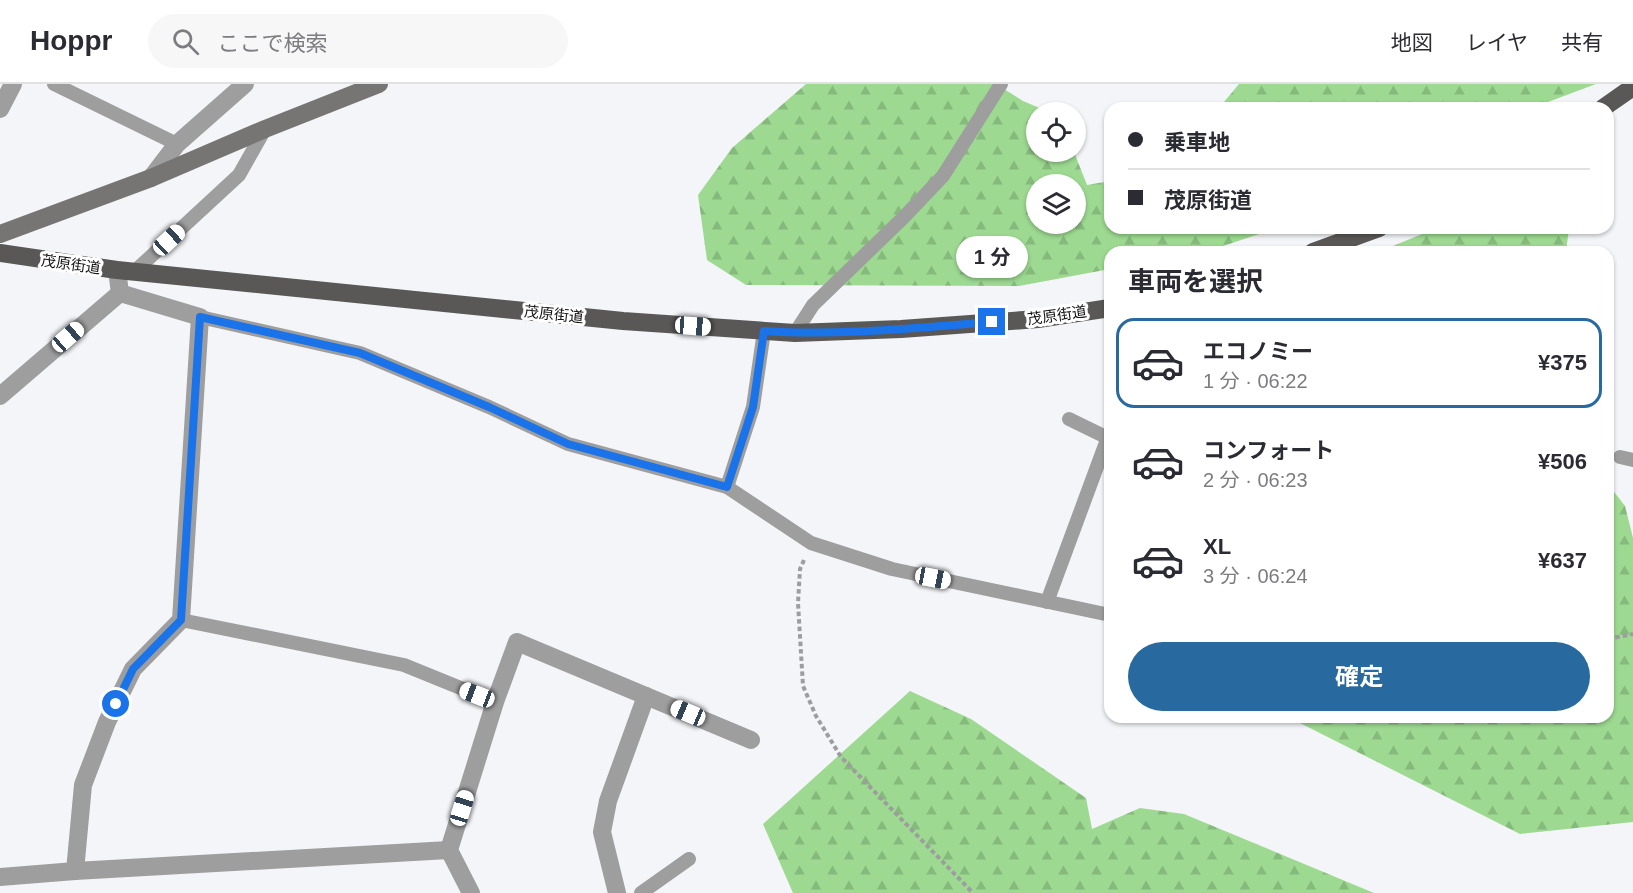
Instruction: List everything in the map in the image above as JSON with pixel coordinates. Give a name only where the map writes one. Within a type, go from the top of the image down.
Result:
[{"type":"main road","points":[[1612,102],[1633,87]]},
{"type":"main road","points":[[1330,246],[1362,234]]},
{"type":"main road","name":"茂原街道","points":[[0,253],[126,271],[623,321],[795,333],[901,329],[1038,319],[1104,309]]},
{"type":"street","points":[[0,109],[13,84]]},
{"type":"street","points":[[151,178],[177,144],[244,84]]},
{"type":"street","points":[[0,234],[151,178],[265,129],[379,84]]},
{"type":"street","points":[[0,396],[120,293],[126,271]]},
{"type":"street","points":[[75,871],[83,786],[107,722],[133,669],[181,620],[200,317],[120,293]]},
{"type":"street","points":[[471,893],[449,850],[516,642],[751,740]]},
{"type":"street","points":[[616,893],[602,832],[608,801],[646,696]]},
{"type":"street","points":[[0,877],[449,850]]},
{"type":"lane","points":[[54,84],[177,144]]},
{"type":"lane","points":[[795,333],[813,305],[943,176],[1001,84]]},
{"type":"lane","points":[[126,271],[239,175],[265,129]]},
{"type":"lane","points":[[200,317],[360,353],[489,407],[568,444],[727,487],[811,543],[892,569],[1104,614]]},
{"type":"lane","points":[[727,487],[753,407],[764,331]]},
{"type":"lane","points":[[1069,419],[1104,436]]},
{"type":"lane","points":[[1047,602],[1104,451]]},
{"type":"lane","points":[[181,620],[404,665],[495,702]]},
{"type":"lane","points":[[641,893],[689,860]]},
{"type":"path","points":[[811,543],[800,569],[798,603],[803,686],[816,716],[841,757],[973,893]]},
{"type":"path","points":[[1614,638],[1633,634]]},
{"type":"green space","points":[[806,84],[996,84],[1026,102],[1026,162],[1078,162],[1083,174],[1026,174],[1026,234],[1086,234],[1086,182],[1087,185],[1104,182],[1104,234],[1259,234],[1223,246],[1104,246],[1104,270],[1019,286],[746,285],[707,260],[698,195],[732,148]]},
{"type":"green space","points":[[1239,84],[1596,84],[1548,102],[1224,102]]},
{"type":"green space","points":[[1422,234],[1568,234],[1567,246],[1393,246]]},
{"type":"green space","points":[[1614,492],[1625,506],[1633,538],[1633,822],[1520,834],[1300,723],[1614,723]]},
{"type":"green space","points":[[910,691],[971,719],[1086,798],[1092,829],[1140,808],[1184,814],[1374,893],[793,893],[763,824]]},
{"type":"route","points":[[116,704],[133,669],[181,620],[200,317],[360,353],[489,407],[568,444],[727,487],[753,407],[764,331],[795,333],[901,329],[992,322]]}]
